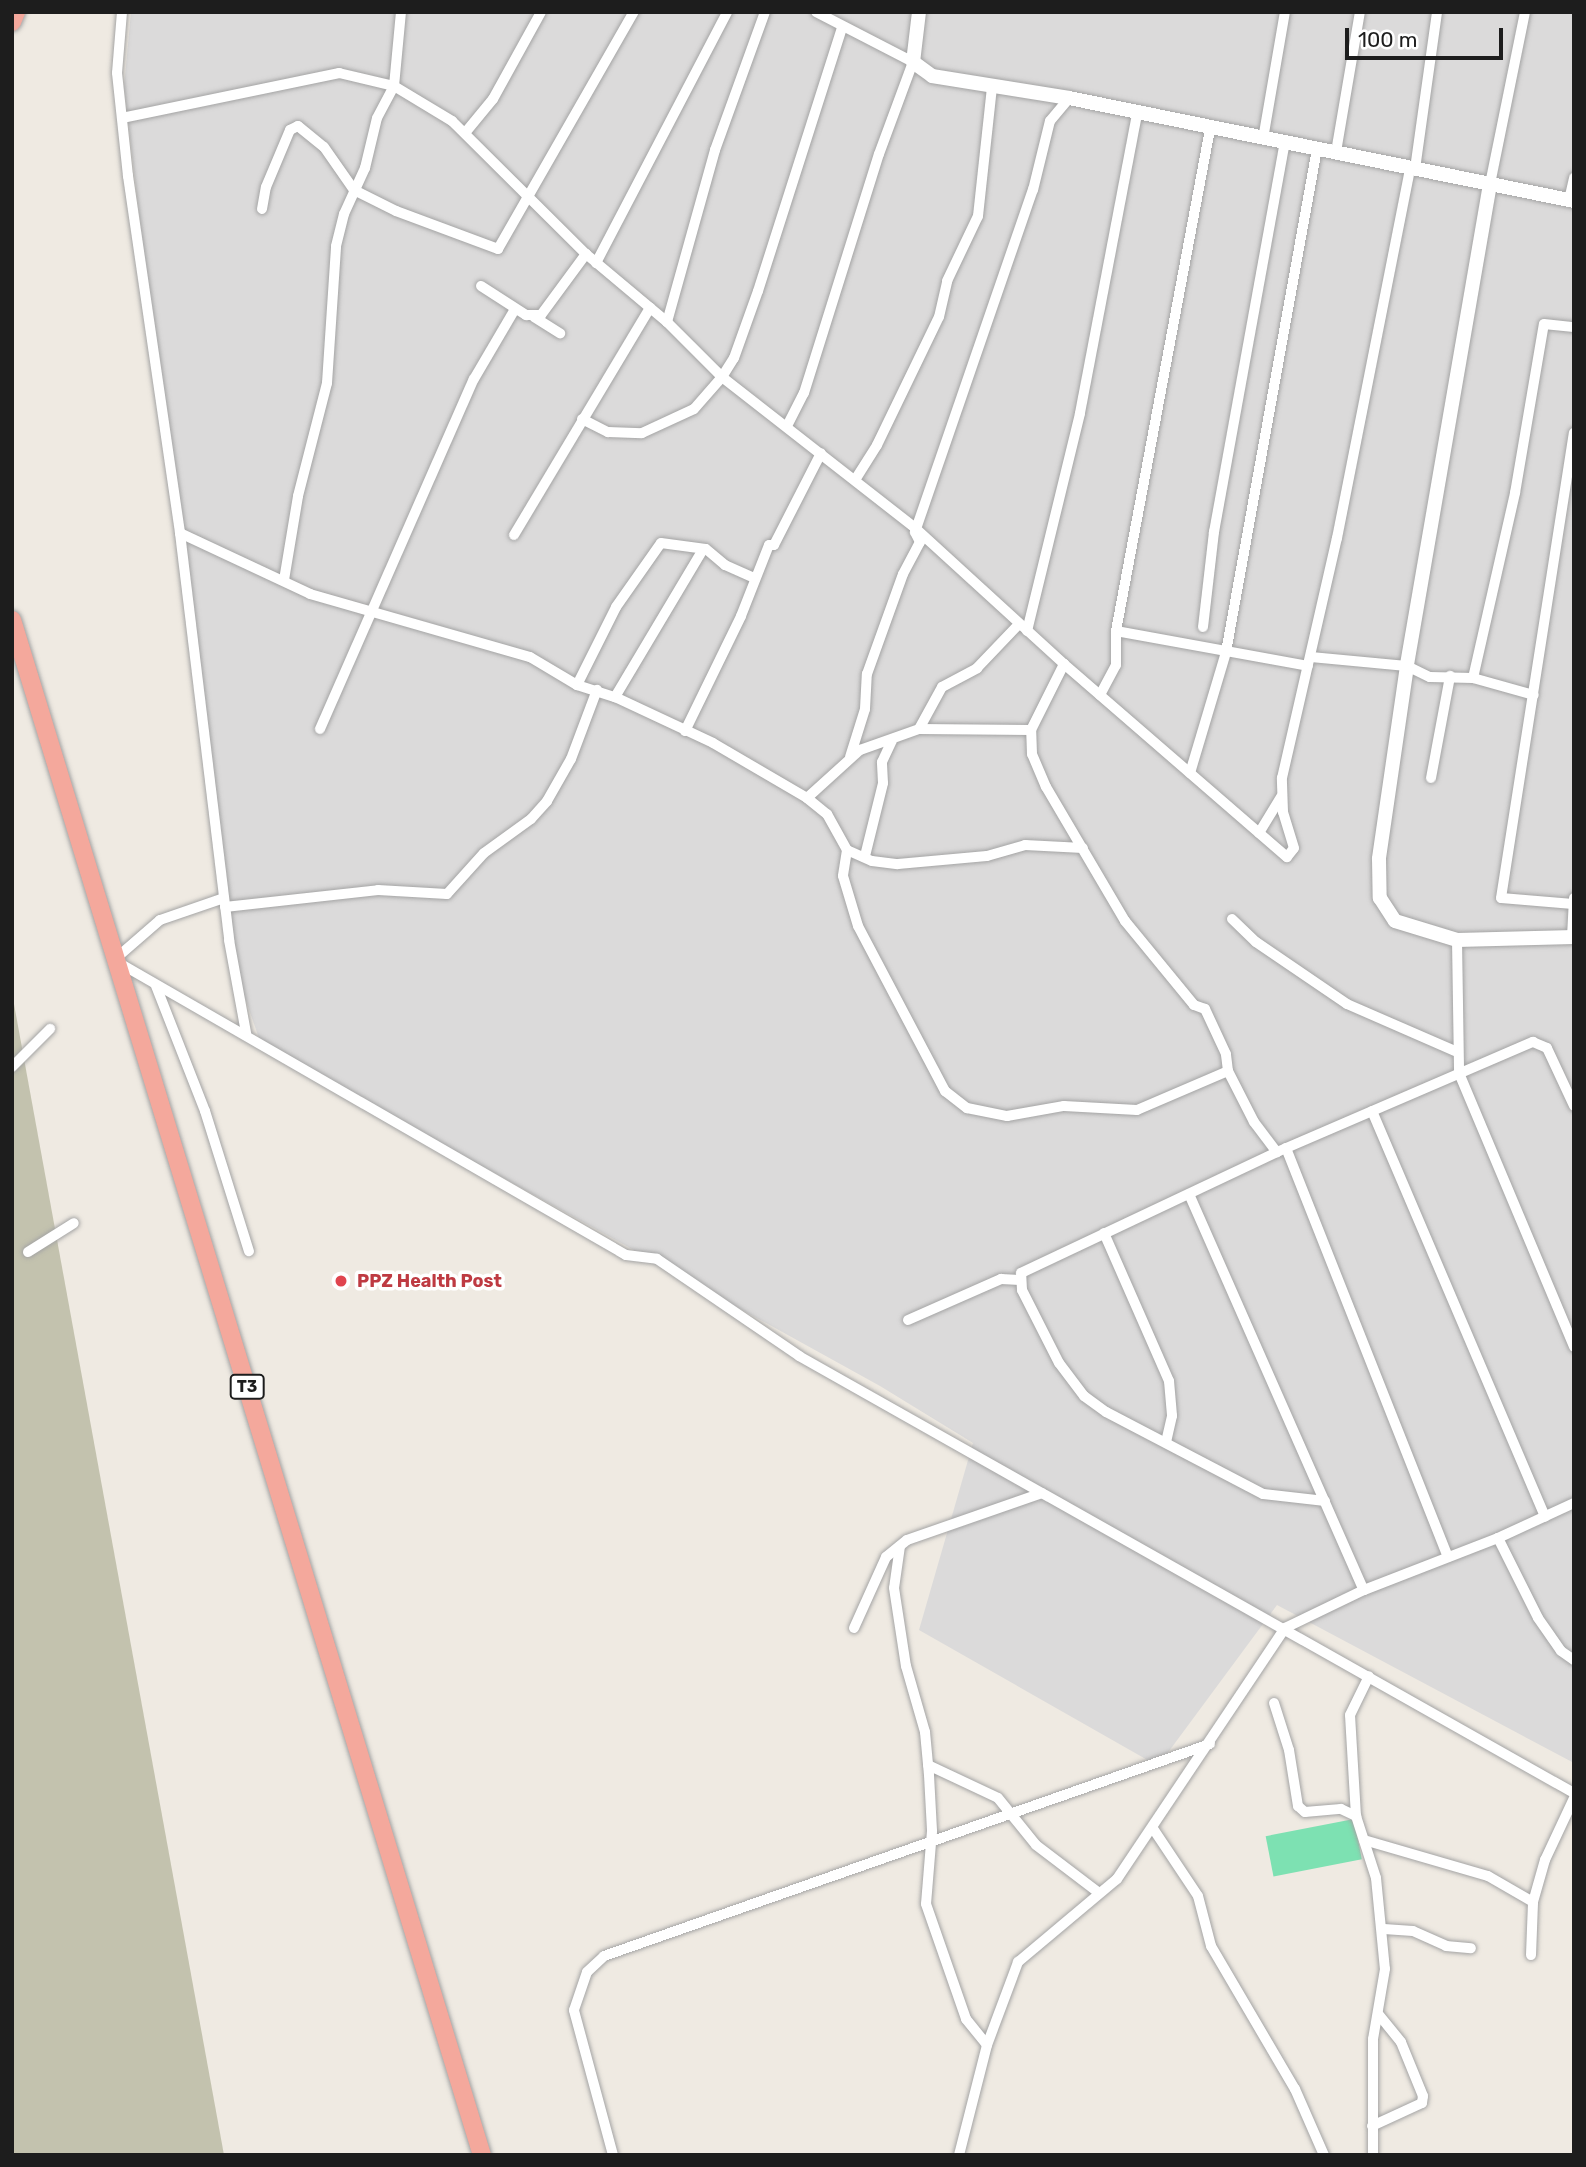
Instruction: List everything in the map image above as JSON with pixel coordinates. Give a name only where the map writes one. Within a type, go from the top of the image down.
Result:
[{"type":"highway","points":[[12,22],[16,12]]},
{"type":"highway","name":"T3","points":[[12,620],[482,2155]]},
{"type":"street","points":[[122,12],[117,62],[122,118],[180,533],[225,902],[246,1033]]},
{"type":"street","points":[[284,580],[299,496],[327,383],[336,246],[354,190],[365,168],[377,118],[394,86],[401,12]]},
{"type":"street","points":[[465,132],[493,99],[541,12]]},
{"type":"street","points":[[262,209],[265,187],[290,130],[298,126],[324,147],[354,190],[396,211],[498,249],[634,12]]},
{"type":"street","points":[[596,263],[727,12]]},
{"type":"street","points":[[667,323],[715,150],[765,12]]},
{"type":"street","points":[[788,426],[804,393],[879,154],[913,62],[919,12]]},
{"type":"street","points":[[1264,139],[1285,12]]},
{"type":"street","points":[[1336,152],[1360,12]]},
{"type":"street","points":[[1259,833],[1281,797],[1412,169],[1437,12]]},
{"type":"street","points":[[1525,12],[1490,184],[1406,666],[1379,859],[1380,898],[1395,921],[1457,940],[1573,937],[1574,898]]},
{"type":"street","points":[[822,14],[842,27],[913,62],[932,76],[1069,98],[1137,115],[1571,200],[1574,178]]},
{"type":"street","points":[[582,419],[608,432],[642,433],[694,409],[722,377],[758,291],[842,27]]},
{"type":"street","points":[[122,118],[329,73],[394,86],[465,132],[586,254],[667,323],[722,377],[788,426],[916,529],[1064,664],[1284,855],[1294,851],[1281,797]]},
{"type":"street","points":[[855,480],[877,445],[939,317],[947,281],[978,216],[992,87]]},
{"type":"street","points":[[850,757],[865,709],[867,674],[902,573],[919,542],[916,529],[1033,190],[1050,121],[1069,98]]},
{"type":"street","points":[[919,729],[942,687],[978,668],[1023,627],[1080,413],[1137,115]]},
{"type":"street","points":[[1100,695],[1116,664],[1116,631],[1210,129]]},
{"type":"street","points":[[1203,627],[1214,532],[1285,143]]},
{"type":"street","points":[[1190,773],[1226,652],[1317,149]]},
{"type":"street","points":[[534,317],[541,315],[586,254]]},
{"type":"street","points":[[481,286],[515,309],[560,333]]},
{"type":"street","points":[[514,535],[650,308]]},
{"type":"street","points":[[320,729],[376,611],[474,379],[515,309]]},
{"type":"street","points":[[1473,678],[1515,493],[1544,324],[1574,327]]},
{"type":"street","points":[[1573,904],[1501,898],[1574,433]]},
{"type":"street","points":[[685,731],[741,616],[754,578],[821,453]]},
{"type":"street","points":[[180,533],[310,594],[530,657],[577,685],[615,697],[743,759],[807,798],[827,814],[847,850],[843,876],[862,934],[902,1003],[935,1076],[945,1091],[967,1108],[1007,1116],[1064,1106],[1137,1110],[1228,1071]]},
{"type":"street","points":[[577,685],[590,651],[653,550],[661,543],[687,543],[702,551],[706,549],[725,565],[754,578]]},
{"type":"street","points":[[615,697],[702,551]]},
{"type":"street","points":[[1116,631],[1226,652],[1309,661],[1406,666],[1430,677],[1473,678],[1534,695]]},
{"type":"street","points":[[1064,664],[1031,730],[1032,754],[1046,787],[1125,921],[1195,1005],[1205,1009],[1223,1045],[1228,1071],[1254,1122],[1281,1150],[1448,1557]]},
{"type":"street","points":[[1431,778],[1450,676]]},
{"type":"street","points":[[597,690],[571,759],[547,801],[526,824],[484,853],[447,894],[404,889],[225,902],[160,920],[114,960],[156,986],[246,1033],[615,1249],[637,1258],[657,1259],[799,1356],[1574,1793]]},
{"type":"street","points":[[807,798],[850,757],[919,729],[1031,730]]},
{"type":"street","points":[[864,856],[883,783],[882,762],[892,741]]},
{"type":"street","points":[[847,850],[898,864],[987,856],[1025,845],[1083,848]]},
{"type":"street","points":[[1232,919],[1256,942],[1347,1004],[1455,1051]]},
{"type":"street","points":[[1457,940],[1455,1051],[1459,1073],[1574,1347]]},
{"type":"street","points":[[156,986],[205,1111],[249,1251]]},
{"type":"street","points":[[12,1067],[50,1029]]},
{"type":"street","points":[[1020,1280],[1029,1268],[1281,1150],[1518,1047],[1542,1042],[1574,1106]]},
{"type":"street","points":[[1372,1111],[1545,1517]]},
{"type":"street","points":[[1189,1194],[1364,1590]]},
{"type":"street","points":[[29,1252],[74,1223]]},
{"type":"street","points":[[1104,1233],[1169,1381],[1172,1416],[1166,1442]]},
{"type":"street","points":[[908,1320],[1001,1279],[1020,1280]]},
{"type":"street","points":[[1020,1280],[1041,1332],[1084,1396],[1106,1412],[1263,1494],[1325,1501]]},
{"type":"street","points":[[854,1628],[886,1557],[900,1546],[1042,1493]]},
{"type":"street","points":[[959,2155],[987,2045],[1018,1962],[1098,1892],[1118,1879],[1154,1830],[1285,1628],[1364,1590],[1498,1538],[1574,1503]]},
{"type":"street","points":[[1498,1538],[1538,1618],[1562,1651],[1574,1660]]},
{"type":"street","points":[[900,1546],[894,1588],[906,1666],[925,1732],[928,1765],[931,1842],[928,1913],[949,1961],[966,2019],[987,2045]]},
{"type":"street","points":[[1369,1676],[1350,1715],[1356,1816],[1376,1878],[1384,1929],[1385,1969],[1371,2068],[1373,2155]]},
{"type":"street","points":[[1273,1703],[1289,1749],[1298,1806],[1305,1812],[1349,1810],[1356,1816]]},
{"type":"street","points":[[613,2155],[573,2010],[587,1972],[604,1956],[1210,1744]]},
{"type":"street","points":[[928,1765],[998,1798],[1013,1813],[1036,1845],[1098,1892]]},
{"type":"street","points":[[1531,1955],[1533,1902],[1545,1860],[1574,1798]]},
{"type":"street","points":[[1154,1830],[1198,1896],[1211,1946],[1295,2089],[1324,2155]]},
{"type":"street","points":[[1364,1840],[1488,1876],[1533,1902]]},
{"type":"street","points":[[1384,1929],[1413,1931],[1446,1946],[1471,1948]]},
{"type":"street","points":[[1372,2126],[1422,2103],[1423,2096],[1401,2042],[1378,2014]]},
{"type":"shaded area","points":[[131,12],[1574,12],[1574,1763],[1277,1605],[1158,1766],[919,1630],[973,1443],[880,1386],[261,1044],[227,946],[124,87]]},
{"type":"shaded area","points":[[12,1002],[14,1004],[224,2155],[12,2155]]},
{"type":"green space","points":[[1354,1819],[1362,1859],[1273,1876],[1266,1836]]},
{"type":"place","name":"PPZ Health Post","points":[[341,1281]]}]
